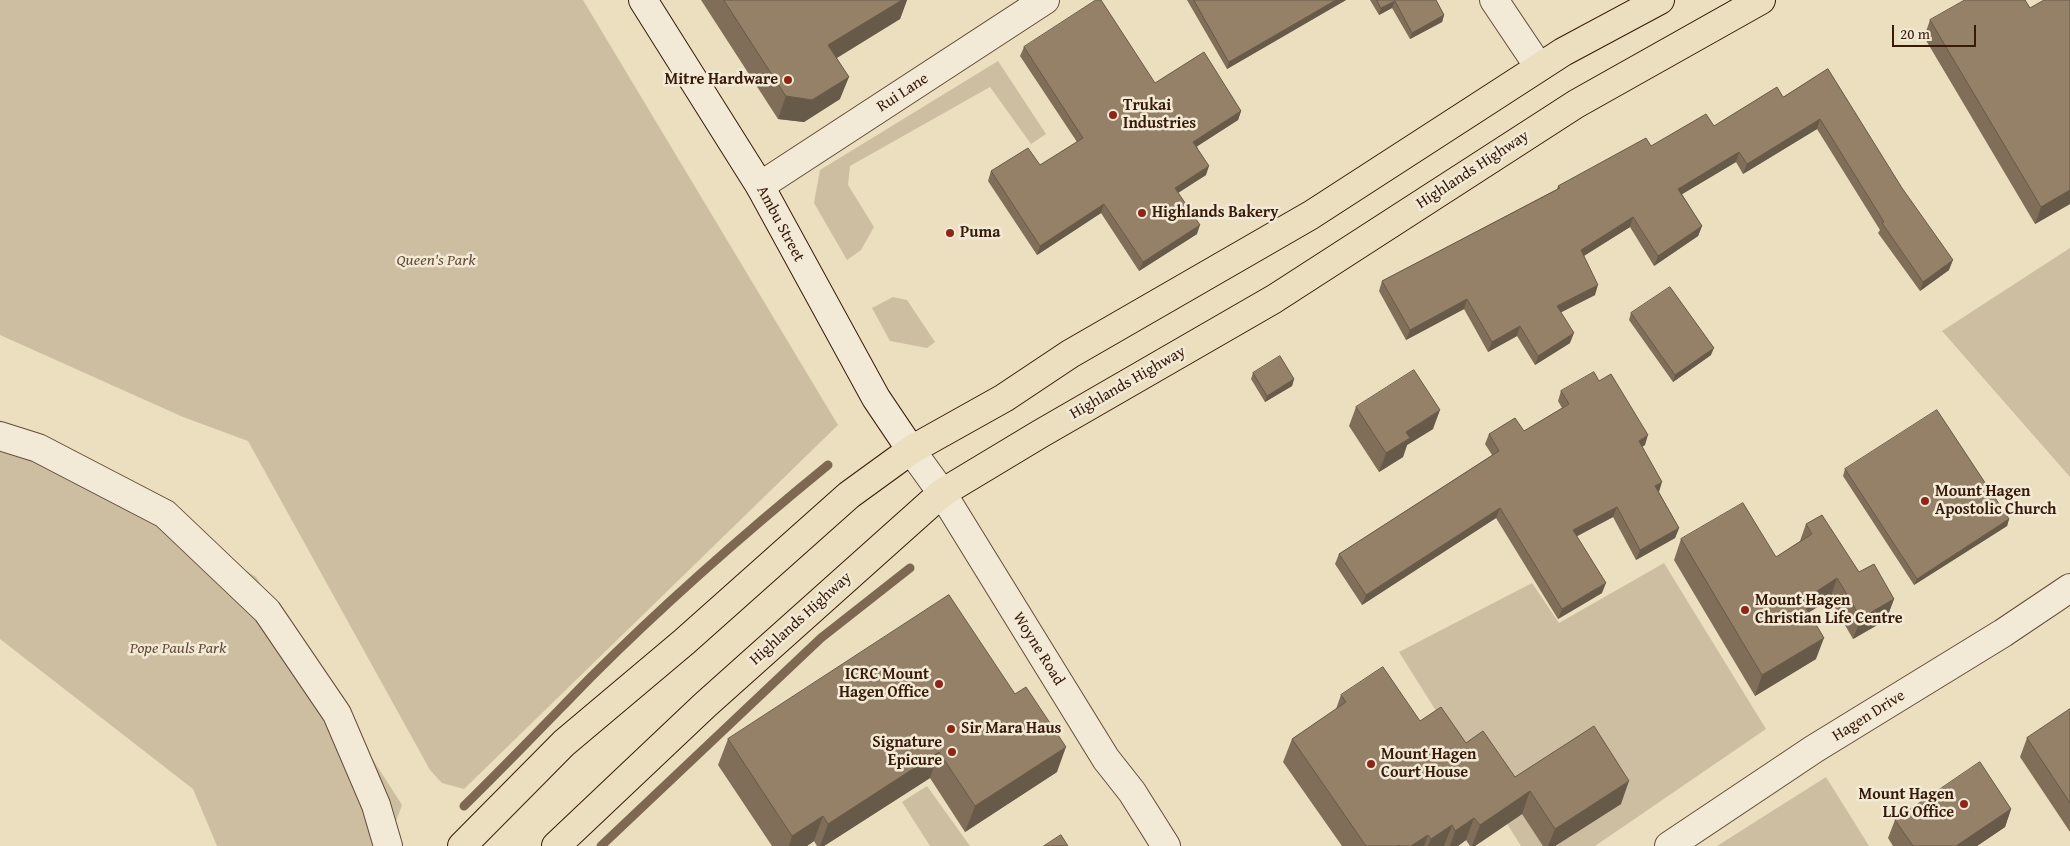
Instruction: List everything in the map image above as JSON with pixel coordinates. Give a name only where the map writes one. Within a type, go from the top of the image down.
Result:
[{"type":"main road","points":[[462,846],[564,743],[684,642],[849,494],[911,450],[1004,398],[1070,354],[1311,216],[1563,52],[1660,0]]},
{"type":"main road","name":"Highlands Highway","points":[[556,846],[705,705],[942,493],[1274,299],[1576,104],[1761,0]]},
{"type":"street","name":"Ambu Street","points":[[643,0],[760,186],[876,398],[911,450]]},
{"type":"street","name":"Rui Lane","points":[[760,186],[1045,0]]},
{"type":"street","points":[[1494,0],[1539,67]]},
{"type":"street","points":[[0,436],[38,448],[165,514],[267,610],[337,714],[376,805],[388,846]]},
{"type":"street","name":"Woyne Road","points":[[911,450],[942,493],[1106,759],[1132,792],[1166,846]]},
{"type":"street","name":"Hagen Drive","points":[[1669,846],[1814,749],[2003,633],[2070,588]]},
{"type":"green space","name":"Queen's Park","points":[[0,0],[583,0],[838,425],[464,789],[442,783],[430,770],[248,441],[183,417],[0,335]]},
{"type":"green space","points":[[998,61],[1046,134],[1031,144],[990,87],[850,166],[848,185],[874,227],[861,250],[847,260],[814,203],[820,170]]},
{"type":"green space","points":[[2070,248],[2070,477],[1942,331]]},
{"type":"green space","points":[[893,297],[907,300],[935,342],[927,348],[890,341],[872,308]]},
{"type":"green space","name":"Pope Pauls Park","points":[[0,420],[53,449],[256,577],[402,805],[387,846],[217,846],[193,789],[0,639]]},
{"type":"green space","points":[[1664,563],[1766,729],[1595,846],[1521,846],[1399,652],[1532,583],[1559,623]]},
{"type":"green space","points":[[1826,777],[1869,846],[1717,846]]},
{"type":"green space","points":[[927,786],[970,846],[930,846],[902,802]]},
{"type":"building","points":[[724,0],[902,0],[828,45],[849,77],[812,100],[786,96]]},
{"type":"building","points":[[1096,0],[1101,0],[1155,83],[1204,52],[1241,111],[1193,142],[1209,166],[1175,188],[1200,225],[1143,262],[1104,204],[1040,246],[991,171],[1028,148],[1040,165],[1083,138],[1024,47]]},
{"type":"building","points":[[1194,0],[1336,0],[1229,62]]},
{"type":"building","points":[[1377,0],[1436,0],[1444,15],[1412,33],[1395,1],[1381,8]]},
{"type":"building","points":[[1965,0],[2025,0],[2030,8],[2044,0],[2070,0],[2070,190],[2041,207],[1930,20]]},
{"type":"building","points":[[1828,69],[1902,188],[1953,260],[1923,282],[1882,223],[1884,222],[1820,119],[1747,164],[1739,152],[1678,189],[1702,226],[1658,256],[1633,217],[1581,250],[1598,285],[1557,306],[1574,333],[1538,356],[1520,326],[1492,342],[1467,299],[1410,330],[1382,281],[1560,188],[1558,186],[1646,138],[1651,146],[1706,114],[1714,126],[1777,87],[1783,97]]},
{"type":"building","points":[[1670,287],[1714,348],[1675,375],[1631,313]]},
{"type":"building","points":[[1280,356],[1294,379],[1267,396],[1253,373]]},
{"type":"building","points":[[1414,370],[1440,410],[1406,432],[1410,438],[1386,453],[1356,407]]},
{"type":"building","points":[[1594,372],[1599,381],[1611,374],[1648,435],[1639,441],[1662,482],[1655,486],[1679,528],[1640,550],[1617,507],[1573,530],[1606,583],[1562,609],[1500,508],[1366,595],[1339,554],[1499,451],[1489,434],[1515,418],[1524,431],[1569,404],[1561,391]]},
{"type":"building","name":"Mount Hagen Apostolic Church","points":[[1937,410],[2009,519],[1917,579],[1845,469]]},
{"type":"building","points":[[1743,503],[1776,557],[1812,534],[1806,524],[1822,515],[1859,572],[1874,564],[1894,599],[1861,618],[1837,578],[1802,601],[1824,638],[1762,675],[1681,539]]},
{"type":"building","points":[[949,595],[1015,694],[1026,687],[1066,747],[975,806],[939,752],[828,824],[823,816],[792,836],[728,739]]},
{"type":"building","points":[[1383,667],[1420,721],[1441,707],[1466,743],[1483,731],[1515,777],[1594,726],[1629,781],[1555,829],[1530,791],[1480,825],[1474,818],[1455,831],[1452,825],[1431,839],[1428,835],[1411,846],[1366,846],[1292,739],[1346,702],[1341,695]]},
{"type":"building","points":[[2070,709],[2070,803],[2027,738]]},
{"type":"building","name":"Mount Hagen LLG Office","points":[[1980,762],[2011,809],[1956,846],[1913,846],[1895,820]]},
{"type":"building","points":[[1061,835],[1068,846],[1044,846]]},
{"type":"waterway","points":[[464,806],[648,622],[737,542],[828,465]]},
{"type":"waterway","points":[[601,846],[821,638],[910,568]]},
{"type":"place","name":"Mitre Hardware","points":[[788,80]]},
{"type":"place","name":"Trukai Industries","points":[[1113,115]]},
{"type":"place","name":"Highlands Bakery","points":[[1142,213]]},
{"type":"place","name":"Puma","points":[[950,233]]},
{"type":"place","name":"Mount Hagen Apostolic Church","points":[[1925,501]]},
{"type":"place","name":"Mount Hagen Christian Life Centre","points":[[1745,610]]},
{"type":"place","name":"ICRC Mount Hagen Office","points":[[939,684]]},
{"type":"place","name":"Sir Mara Haus","points":[[951,729]]},
{"type":"place","name":"Signature Epicure","points":[[952,752]]},
{"type":"place","name":"Mount Hagen Court House","points":[[1371,764]]},
{"type":"place","name":"Mount Hagen LLG Office","points":[[1964,804]]}]
